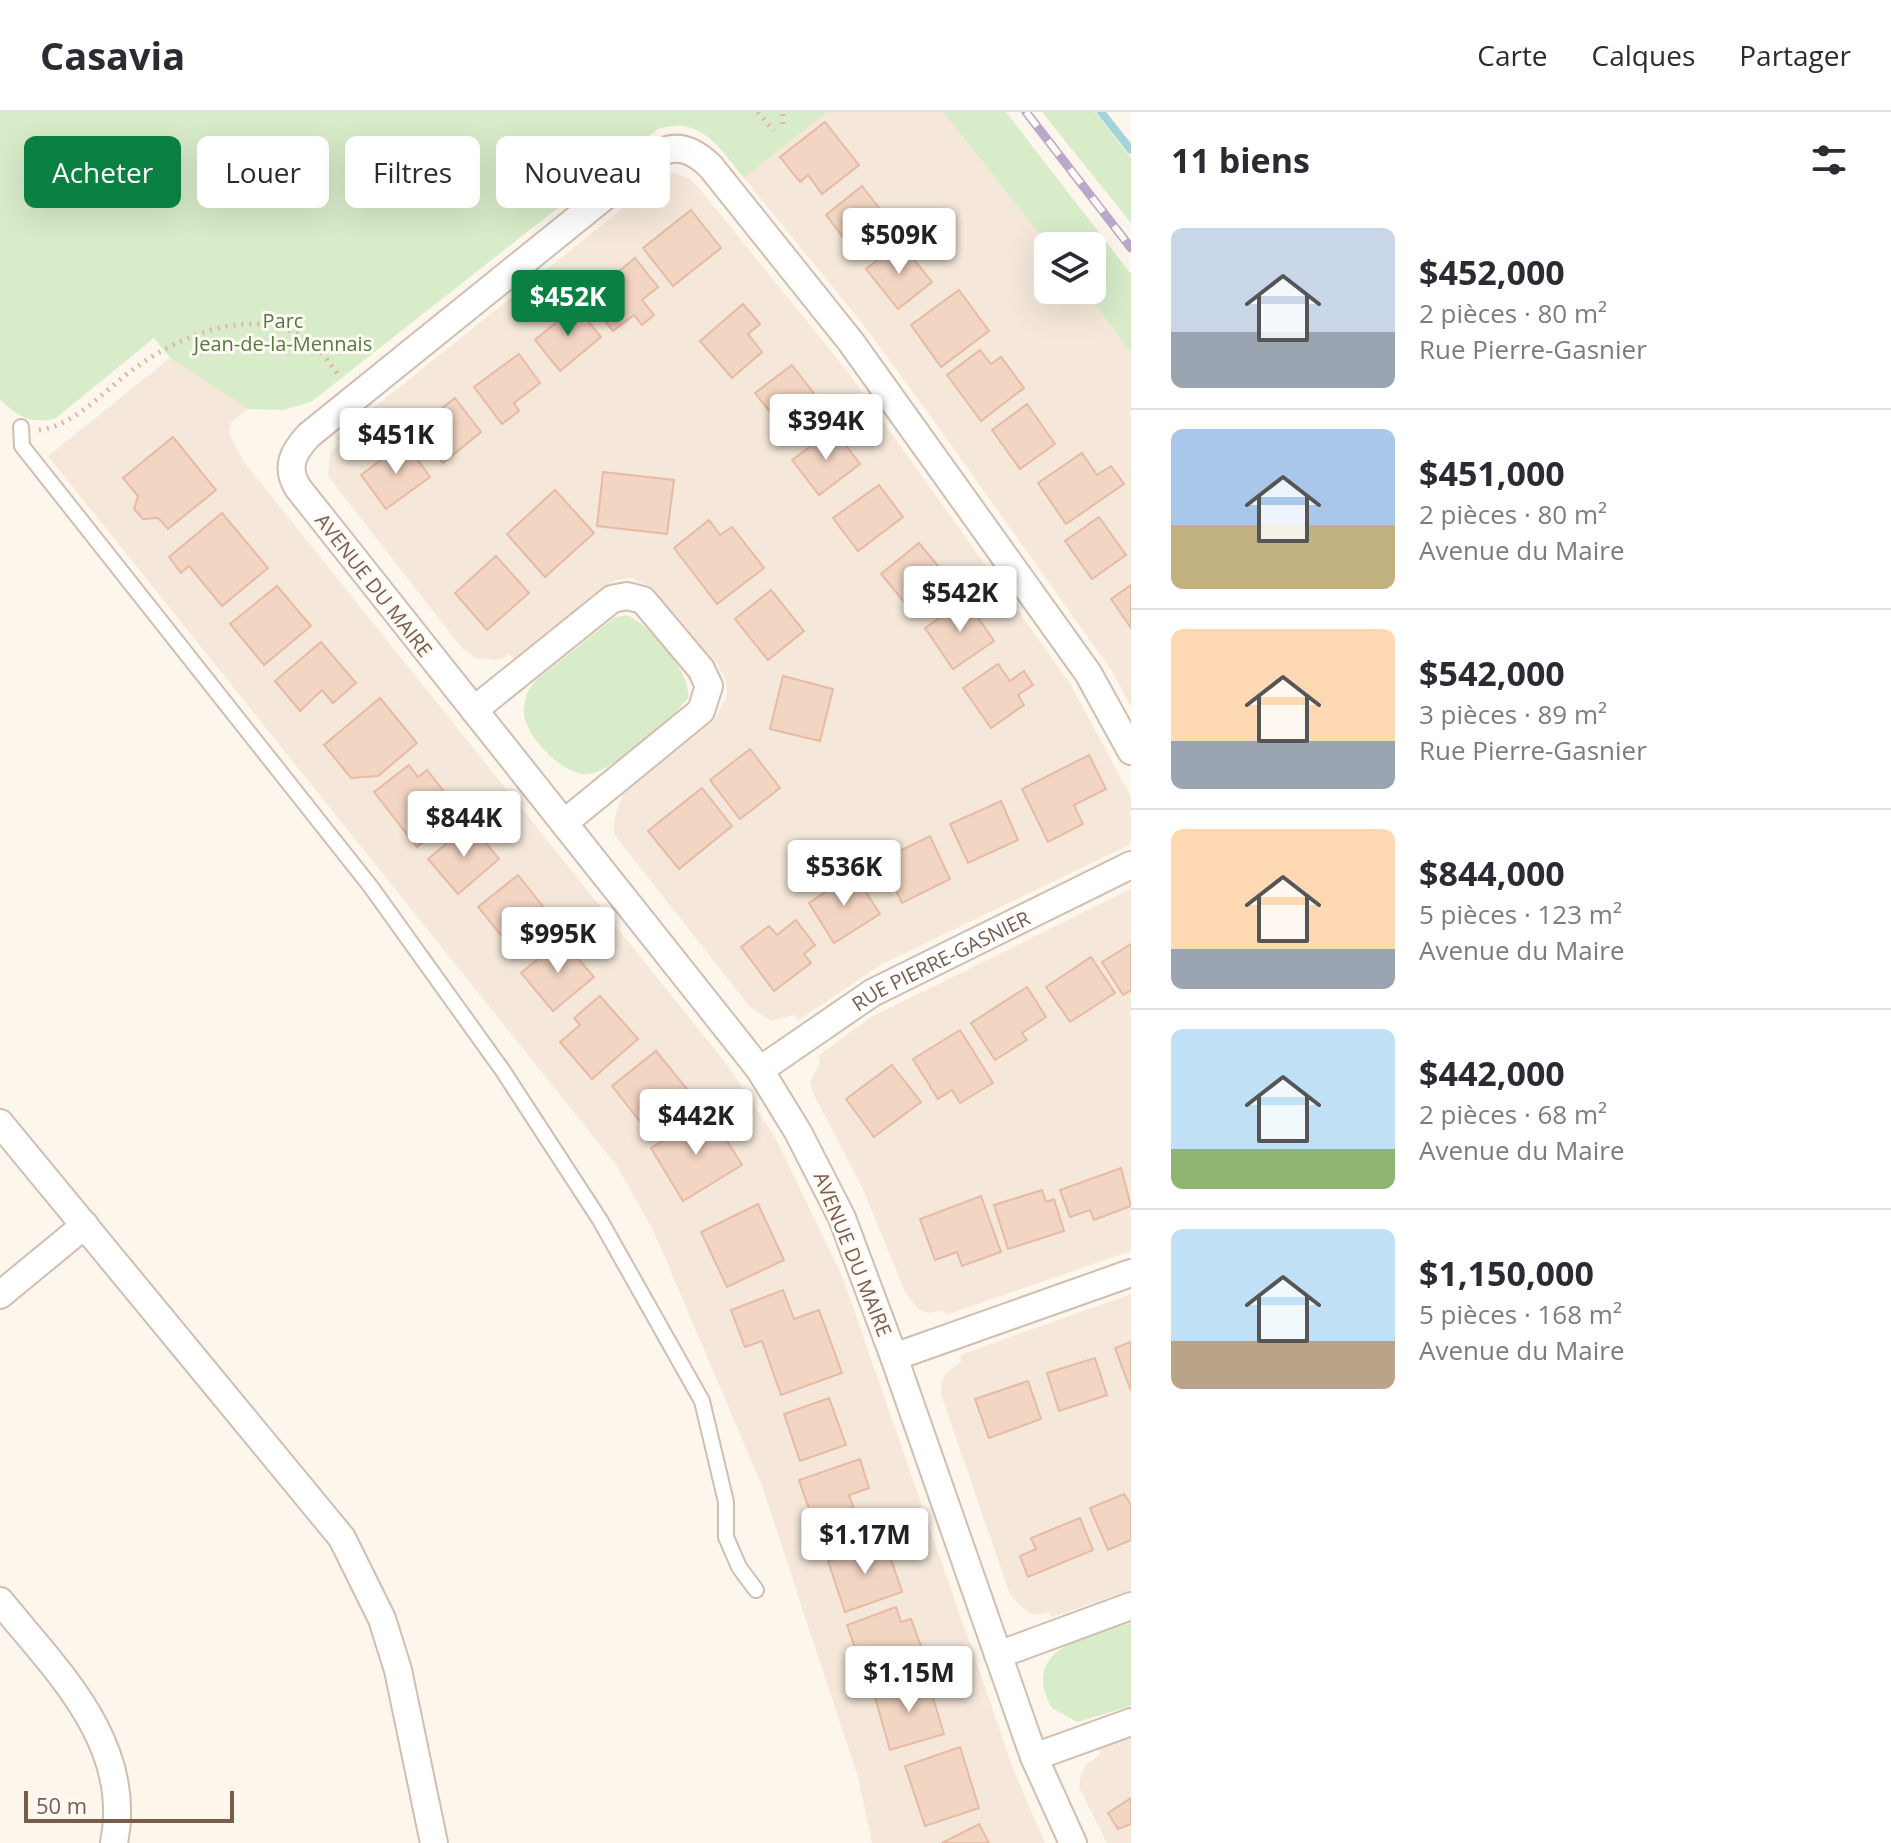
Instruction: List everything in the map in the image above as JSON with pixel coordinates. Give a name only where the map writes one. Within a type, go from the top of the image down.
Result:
[{"type":"street","name":"AVENUE DU MAIRE","points":[[1073,1843],[1034,1757],[894,1357],[823,1178],[760,1070],[298,488],[290,465],[293,453],[309,435],[656,155],[666,149],[684,149],[711,167],[851,342],[1088,673],[1131,751]]},
{"type":"street","points":[[474,710],[612,599],[620,597],[643,600],[701,669],[709,686],[701,711],[564,823]]},
{"type":"street","name":"RUE PIERRE-GASNIER","points":[[760,1070],[872,993],[1131,865]]},
{"type":"street","points":[[0,1123],[342,1538],[382,1619],[398,1670],[434,1843]]},
{"type":"street","points":[[0,1295],[85,1225]]},
{"type":"street","points":[[894,1357],[1131,1273]]},
{"type":"street","points":[[0,1601],[87,1708],[99,1731],[119,1806],[114,1843]]},
{"type":"street","points":[[998,1655],[1131,1606]]},
{"type":"street","points":[[1034,1757],[1131,1722]]},
{"type":"lane","points":[[21,427],[22,446],[371,887],[503,1071],[600,1220],[702,1401],[726,1502],[726,1537],[739,1567],[756,1590]]},
{"type":"path","points":[[758,112],[774,131]]},
{"type":"path","points":[[783,112],[783,124]]},
{"type":"path","points":[[21,427],[34,431],[47,429],[74,416],[159,352],[209,330],[267,324],[287,329],[305,337],[322,352],[342,380]]},
{"type":"shaded area","points":[[827,112],[943,112],[1038,232],[1034,232],[1034,304],[1094,304],[1131,353],[1131,707],[1112,671],[866,328],[744,178]]},
{"type":"shaded area","points":[[670,174],[689,178],[699,188],[844,367],[1071,685],[1131,797],[1131,842],[1125,847],[882,964],[799,1020],[794,1015],[771,1021],[750,1007],[614,834],[614,820],[623,794],[715,719],[727,696],[726,680],[717,664],[654,589],[632,578],[616,580],[514,659],[509,654],[500,660],[475,658],[461,647],[328,476],[330,453],[340,442],[336,438],[623,208],[670,208]]},
{"type":"shaded area","points":[[170,358],[248,409],[231,422],[229,433],[244,462],[728,1066],[776,1139],[843,1278],[1014,1771],[1045,1843],[872,1843],[858,1777],[762,1486],[654,1232],[617,1166],[48,456]]},
{"type":"shaded area","points":[[1131,889],[1131,1251],[946,1315],[943,1310],[929,1313],[919,1310],[905,1292],[862,1187],[813,1093],[810,1082],[820,1062],[818,1056],[871,1017]]},
{"type":"shaded area","points":[[1131,1294],[1131,1590],[1052,1617],[1049,1612],[1038,1615],[1027,1612],[1010,1595],[941,1394],[941,1384],[946,1373],[962,1361],[960,1355]]},
{"type":"shaded area","points":[[1131,1738],[1131,1843],[1107,1843],[1079,1787],[1080,1778],[1086,1765],[1100,1755],[1099,1749]]},
{"type":"green space","name":"Parc Jean-de-la-Mennais","points":[[0,112],[827,112],[744,178],[708,137],[686,127],[658,129],[649,136],[496,136],[496,208],[558,208],[311,402],[283,410],[248,409],[170,358],[154,338],[56,418],[32,420],[19,415],[0,400]]},
{"type":"green space","points":[[943,112],[1006,112],[1099,232],[1038,232]]},
{"type":"green space","points":[[1042,112],[1095,112],[1131,158],[1131,223]]},
{"type":"green space","points":[[1106,242],[1131,274],[1131,353],[1094,304],[1106,304]]},
{"type":"green space","points":[[626,615],[646,628],[667,650],[684,676],[688,698],[656,731],[626,755],[598,772],[578,773],[557,762],[532,734],[524,715],[526,697],[535,681],[614,618]]},
{"type":"green space","points":[[1131,1623],[1131,1706],[1077,1722],[1052,1708],[1044,1687],[1044,1671],[1051,1658],[1079,1640]]},
{"type":"building","points":[[825,122],[859,165],[822,194],[808,175],[800,182],[780,157]]},
{"type":"building","points":[[862,186],[896,230],[860,259],[826,215]]},
{"type":"building","points":[[691,210],[721,248],[673,286],[643,248]]},
{"type":"building","points":[[900,242],[932,282],[898,309],[866,269]]},
{"type":"building","points":[[635,258],[658,287],[642,300],[654,315],[642,325],[634,315],[613,331],[586,299]]},
{"type":"building","points":[[959,290],[989,331],[941,367],[911,325]]},
{"type":"building","points":[[743,304],[760,324],[748,334],[762,352],[732,378],[700,341]]},
{"type":"building","points":[[576,306],[601,337],[560,371],[535,340]]},
{"type":"building","points":[[980,350],[991,364],[1001,357],[1024,388],[981,421],[947,375]]},
{"type":"building","points":[[519,354],[540,383],[514,403],[519,411],[502,424],[474,387]]},
{"type":"building","points":[[792,365],[822,404],[786,432],[755,393]]},
{"type":"building","points":[[455,398],[481,432],[443,463],[416,429]]},
{"type":"building","points":[[1027,404],[1055,444],[1020,469],[992,430]]},
{"type":"building","points":[[834,429],[860,464],[819,495],[792,460]]},
{"type":"building","points":[[173,437],[216,490],[168,529],[158,518],[143,519],[134,509],[138,496],[123,478]]},
{"type":"building","points":[[405,442],[430,477],[386,509],[361,475]]},
{"type":"building","points":[[1082,453],[1097,475],[1111,466],[1124,484],[1066,524],[1038,483]]},
{"type":"building","points":[[603,472],[674,480],[667,534],[597,526]]},
{"type":"building","points":[[879,485],[903,517],[858,551],[833,518]]},
{"type":"building","points":[[555,490],[594,533],[545,577],[507,534]]},
{"type":"building","points":[[222,513],[268,568],[222,606],[189,566],[181,573],[169,557]]},
{"type":"building","points":[[1099,517],[1126,555],[1092,579],[1065,541]]},
{"type":"building","points":[[709,520],[720,535],[732,527],[764,568],[717,604],[674,548]]},
{"type":"building","points":[[919,543],[948,578],[910,609],[881,574]]},
{"type":"building","points":[[496,556],[529,593],[487,630],[455,593]]},
{"type":"building","points":[[1131,585],[1131,628],[1111,599]]},
{"type":"building","points":[[277,586],[311,626],[264,665],[230,624]]},
{"type":"building","points":[[771,590],[804,631],[768,660],[735,619]]},
{"type":"building","points":[[966,600],[994,641],[953,669],[925,628]]},
{"type":"building","points":[[321,642],[356,683],[333,703],[322,690],[300,711],[275,681]]},
{"type":"building","points":[[998,664],[1010,681],[1024,671],[1033,685],[1018,695],[1024,705],[991,728],[963,688]]},
{"type":"building","points":[[783,676],[833,689],[820,741],[770,729]]},
{"type":"building","points":[[380,698],[417,743],[378,776],[351,778],[324,745]]},
{"type":"building","points":[[750,749],[780,788],[740,819],[710,780]]},
{"type":"building","points":[[1089,755],[1106,789],[1074,805],[1083,824],[1048,842],[1022,789]]},
{"type":"building","points":[[409,765],[418,777],[427,770],[460,812],[417,847],[374,792]]},
{"type":"building","points":[[702,788],[732,826],[679,869],[648,831]]},
{"type":"building","points":[[1001,801],[1018,840],[968,863],[950,824]]},
{"type":"building","points":[[470,824],[499,859],[458,894],[428,859]]},
{"type":"building","points":[[930,836],[950,879],[902,903],[881,860]]},
{"type":"building","points":[[854,873],[880,914],[834,943],[809,903]]},
{"type":"building","points":[[518,875],[553,919],[514,951],[478,907]]},
{"type":"building","points":[[796,920],[815,945],[804,954],[811,963],[774,991],[741,947],[769,926],[777,935]]},
{"type":"building","points":[[562,939],[594,977],[553,1011],[521,973]]},
{"type":"building","points":[[1131,944],[1131,990],[1123,995],[1102,962]]},
{"type":"building","points":[[1091,957],[1115,993],[1070,1022],[1046,987]]},
{"type":"building","points":[[1027,987],[1046,1017],[1022,1033],[1027,1040],[995,1060],[971,1023]]},
{"type":"building","points":[[600,996],[638,1039],[592,1079],[560,1042],[580,1025],[574,1018]]},
{"type":"building","points":[[960,1030],[993,1083],[960,1103],[952,1090],[938,1099],[913,1059]]},
{"type":"building","points":[[656,1051],[691,1094],[646,1129],[612,1086]]},
{"type":"building","points":[[892,1065],[921,1102],[874,1137],[846,1099]]},
{"type":"building","points":[[709,1112],[742,1165],[683,1201],[651,1148]]},
{"type":"building","points":[[1121,1168],[1131,1206],[1094,1220],[1090,1210],[1070,1217],[1060,1190]]},
{"type":"building","points":[[1042,1190],[1046,1202],[1054,1199],[1064,1231],[1008,1249],[994,1205]]},
{"type":"building","points":[[981,1196],[1001,1252],[962,1266],[957,1252],[935,1260],[920,1219]]},
{"type":"building","points":[[758,1204],[784,1260],[727,1287],[701,1232]]},
{"type":"building","points":[[783,1290],[794,1319],[819,1310],[842,1373],[781,1395],[762,1341],[745,1347],[731,1310]]},
{"type":"building","points":[[1131,1342],[1131,1391],[1115,1348]]},
{"type":"building","points":[[1095,1358],[1107,1395],[1059,1411],[1047,1373]]},
{"type":"building","points":[[1028,1381],[1041,1419],[989,1438],[975,1399]]},
{"type":"building","points":[[829,1398],[846,1445],[800,1461],[784,1414]]},
{"type":"building","points":[[860,1459],[869,1488],[849,1495],[860,1526],[820,1540],[799,1480]]},
{"type":"building","points":[[1124,1494],[1131,1505],[1131,1540],[1108,1550],[1090,1508]]},
{"type":"building","points":[[1080,1518],[1093,1550],[1028,1577],[1020,1556],[1036,1549],[1031,1538]]},
{"type":"building","points":[[885,1541],[902,1592],[845,1612],[828,1561]]},
{"type":"building","points":[[896,1607],[901,1622],[911,1619],[926,1660],[866,1680],[847,1625]]},
{"type":"building","points":[[927,1678],[944,1734],[890,1750],[874,1694]]},
{"type":"building","points":[[960,1747],[979,1808],[925,1826],[905,1766]]},
{"type":"building","points":[[1131,1798],[1131,1824],[1118,1829],[1108,1813]]},
{"type":"building","points":[[979,1824],[989,1843],[942,1843]]},
{"type":"waterway","points":[[1101,112],[1131,150]]},
{"type":"railway","points":[[1026,112],[1131,248]]}]
